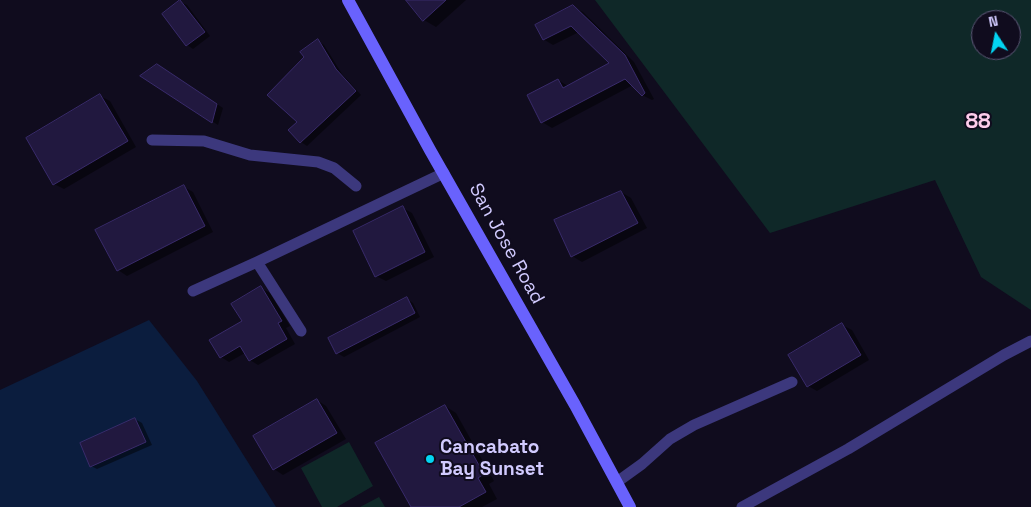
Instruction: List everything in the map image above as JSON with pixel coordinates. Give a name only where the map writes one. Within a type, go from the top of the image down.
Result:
[{"type":"main road","name":"San Jose Road","points":[[348,0],[630,507]]},
{"type":"lane","points":[[152,140],[204,140],[250,155],[318,162],[334,168],[356,186]]},
{"type":"lane","points":[[193,291],[444,173]]},
{"type":"lane","points":[[257,262],[301,331]]},
{"type":"lane","points":[[742,507],[848,449],[1004,355],[1031,341]]},
{"type":"lane","points":[[617,482],[642,464],[670,439],[694,425],[792,382]]},
{"type":"green space","points":[[595,0],[1031,0],[1031,310],[981,277],[935,180],[770,233]]},
{"type":"green space","points":[[349,442],[373,486],[337,507],[322,507],[301,468]]},
{"type":"green space","points":[[379,497],[385,507],[360,507]]},
{"type":"water","points":[[149,320],[197,381],[276,507],[0,507],[0,390]]},
{"type":"building","points":[[180,0],[205,32],[186,46],[162,14]]},
{"type":"building","points":[[406,0],[446,0],[423,21]]},
{"type":"building","points":[[573,5],[625,55],[645,93],[642,96],[625,79],[541,123],[527,95],[558,79],[563,88],[609,63],[571,26],[543,40],[535,25]]},
{"type":"building","points":[[318,39],[336,69],[356,91],[300,143],[288,130],[297,122],[267,95],[304,57],[300,52]]},
{"type":"building","points":[[157,64],[217,104],[212,123],[140,76]]},
{"type":"building","points":[[100,94],[128,141],[53,185],[26,138]]},
{"type":"building","points":[[184,185],[205,226],[117,271],[95,230]]},
{"type":"building","points":[[621,191],[638,223],[571,257],[554,220]]},
{"type":"building","points":[[403,206],[425,252],[375,277],[353,231]]},
{"type":"building","points":[[261,286],[282,321],[278,323],[287,339],[249,361],[240,346],[220,358],[209,340],[242,321],[231,304]]},
{"type":"building","points":[[407,297],[415,313],[336,354],[328,338]]},
{"type":"building","points":[[842,323],[861,355],[807,387],[788,355]]},
{"type":"building","points":[[317,399],[337,433],[273,470],[253,436]]},
{"type":"building","name":"Cancabato Bay Sunset","points":[[445,405],[484,474],[478,478],[486,492],[459,507],[411,507],[375,443]]},
{"type":"building","points":[[135,418],[146,442],[90,467],[80,443]]},
{"type":"place","name":"Cancabato Bay Sunset","points":[[430,459]]},
{"type":"district","name":"88","points":[[978,122]]}]
